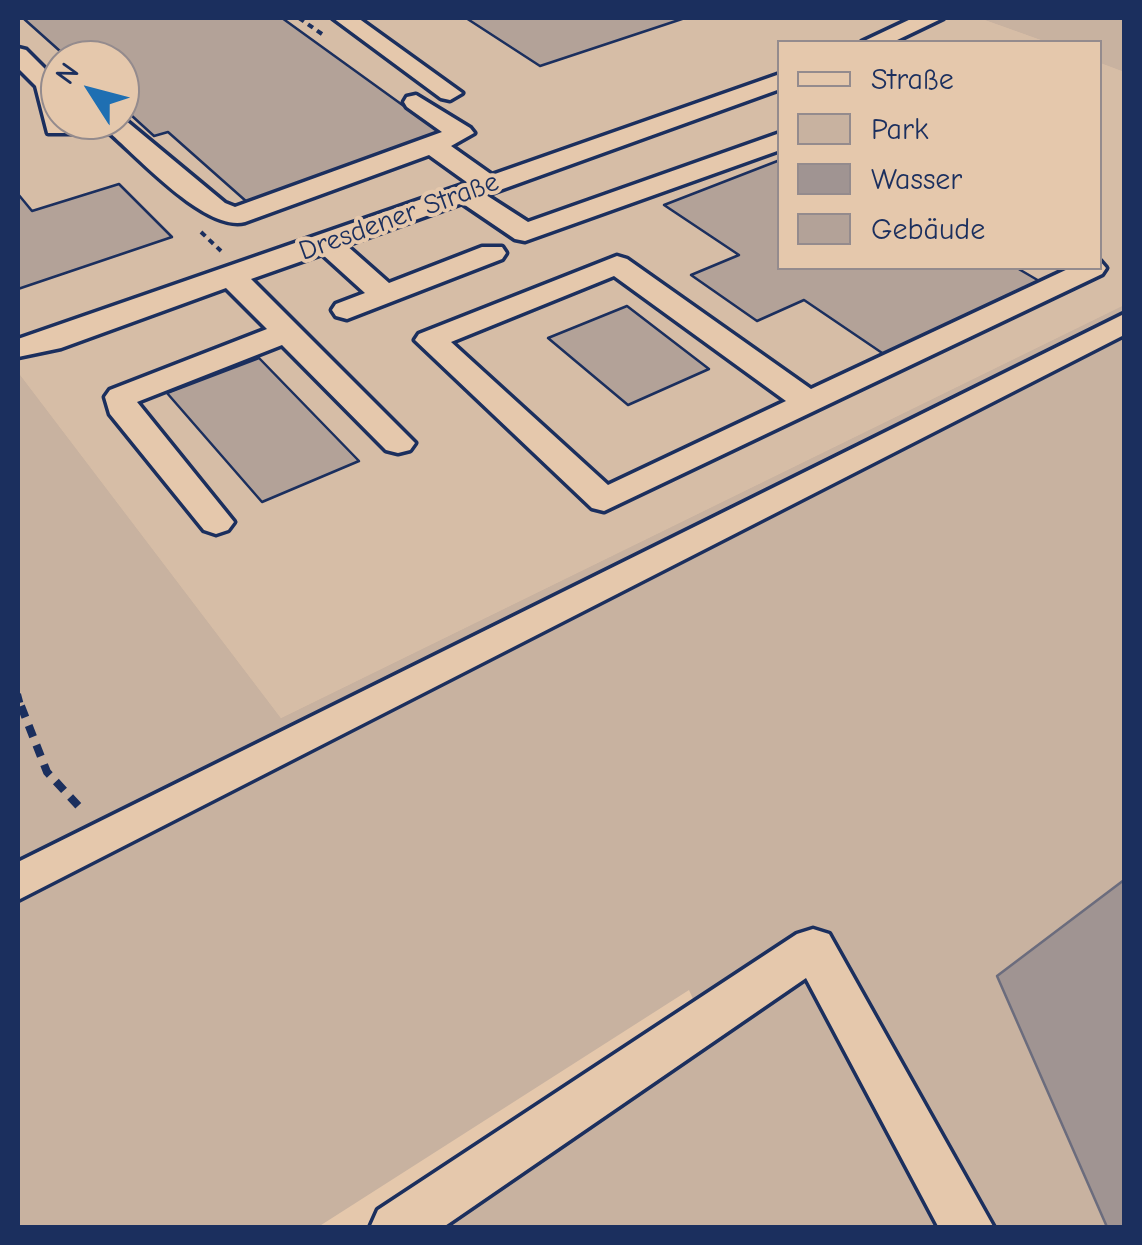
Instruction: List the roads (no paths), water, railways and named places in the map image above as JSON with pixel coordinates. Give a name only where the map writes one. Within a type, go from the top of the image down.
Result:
[{"type":"street","points":[[344,18],[450,93]]},
{"type":"street","points":[[879,40],[932,18]]},
{"type":"street","points":[[18,56],[48,84],[56,128],[116,125],[215,209],[236,216],[461,133],[416,102]]},
{"type":"street","name":"Dresdener Straße","points":[[18,348],[50,341],[777,82]]},
{"type":"street","points":[[432,144],[525,232],[777,142]]},
{"type":"street","points":[[556,222],[810,402]]},
{"type":"street","points":[[326,243],[385,295]]},
{"type":"street","points":[[347,310],[492,253]]},
{"type":"street","points":[[616,265],[430,340],[604,500],[1088,270]]},
{"type":"street","points":[[232,277],[398,443]]},
{"type":"street","points":[[18,882],[108,833],[1124,322]]},
{"type":"street","points":[[216,522],[121,406],[121,397],[287,332]]},
{"type":"street","points":[[396,1228],[813,948],[968,1228]]},
{"type":"water","points":[[1124,880],[1124,1227],[1107,1227],[997,976]]}]
